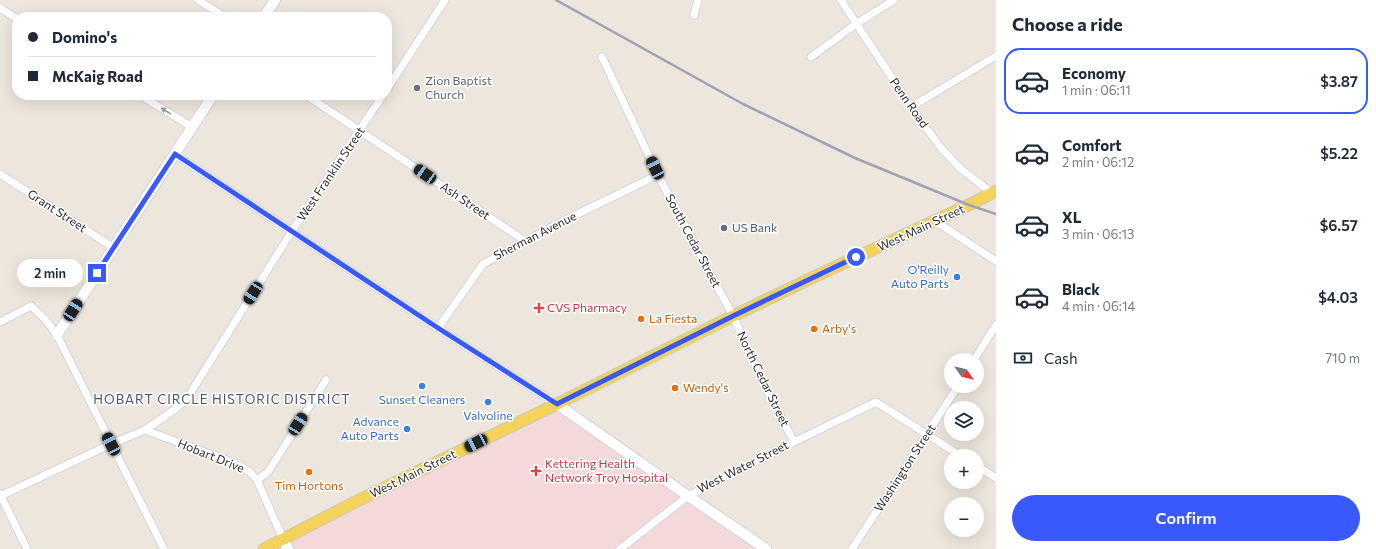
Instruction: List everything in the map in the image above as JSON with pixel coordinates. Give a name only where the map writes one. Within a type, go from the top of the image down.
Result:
[{"type":"main road","name":"West Main Street","points":[[264,549],[286,544],[364,498],[733,316],[994,192]]},
{"type":"street","points":[[198,0],[217,12]]},
{"type":"street","points":[[267,12],[275,0]]},
{"type":"street","points":[[392,81],[445,0]]},
{"type":"street","points":[[694,15],[698,0]]},
{"type":"street","name":"Penn Road","points":[[841,0],[911,107],[941,148],[961,169],[994,192]]},
{"type":"street","points":[[811,57],[856,24],[894,0]]},
{"type":"street","points":[[0,8],[12,16]]},
{"type":"street","points":[[911,107],[996,56]]},
{"type":"street","name":"South Cedar Street","points":[[602,57],[658,176],[733,316]]},
{"type":"street","points":[[148,100],[192,127]]},
{"type":"street","points":[[57,335],[210,100]]},
{"type":"street","name":"Ash Street","points":[[314,100],[524,241]]},
{"type":"street","name":"West Franklin Street","points":[[0,496],[111,444],[146,430],[186,400],[292,231],[380,100]]},
{"type":"street","points":[[175,154],[438,328],[557,404],[766,549]]},
{"type":"street","name":"Grant Street","points":[[0,174],[114,248]]},
{"type":"street","name":"Sherman Avenue","points":[[438,328],[483,264],[524,241],[658,176]]},
{"type":"street","points":[[935,221],[996,261]]},
{"type":"street","points":[[0,322],[31,306],[45,319],[57,335],[164,549]]},
{"type":"street","name":"North Cedar Street","points":[[733,316],[764,384],[794,442]]},
{"type":"street","points":[[978,353],[996,325]]},
{"type":"street","points":[[257,480],[268,472],[326,380]]},
{"type":"street","name":"Washington Street","points":[[852,549],[953,393]]},
{"type":"street","name":"West Water Street","points":[[620,549],[688,496],[876,402],[927,434]]},
{"type":"street","name":"Hobart Drive","points":[[146,430],[237,464],[250,472],[257,480],[286,544]]},
{"type":"street","points":[[927,434],[950,449]]},
{"type":"street","points":[[984,470],[996,478]]},
{"type":"street","points":[[0,496],[27,549]]},
{"type":"shaded area","name":"Kettering Health Network Troy Hospital","points":[[557,404],[766,549],[288,549],[283,539]]},
{"type":"railway","points":[[556,0],[743,104],[855,158],[969,205],[996,214]]},
{"type":"place","name":"Zion Baptist Church","points":[[417,88]]},
{"type":"place","name":"US Bank","points":[[724,228]]},
{"type":"place","name":"O'Reilly Auto Parts","points":[[957,277]]},
{"type":"place","name":"CVS Pharmacy","points":[[539,308]]},
{"type":"place","name":"La Fiesta","points":[[641,319]]},
{"type":"place","name":"Arby's","points":[[814,329]]},
{"type":"place","name":"Sunset Cleaners","points":[[422,386]]},
{"type":"place","name":"Wendy's","points":[[675,388]]},
{"type":"place","name":"Valvoline","points":[[488,402]]},
{"type":"place","name":"Advance Auto Parts","points":[[407,429]]},
{"type":"place","name":"Kettering Health Network Troy Hospital","points":[[536,471]]},
{"type":"place","name":"Tim Hortons","points":[[309,472]]},
{"type":"district","name":"HOBART CIRCLE HISTORIC DISTRICT","points":[[222,399]]},
{"type":"route","points":[[97,273],[175,154],[476,353],[557,404],[733,316],[856,257]]}]
